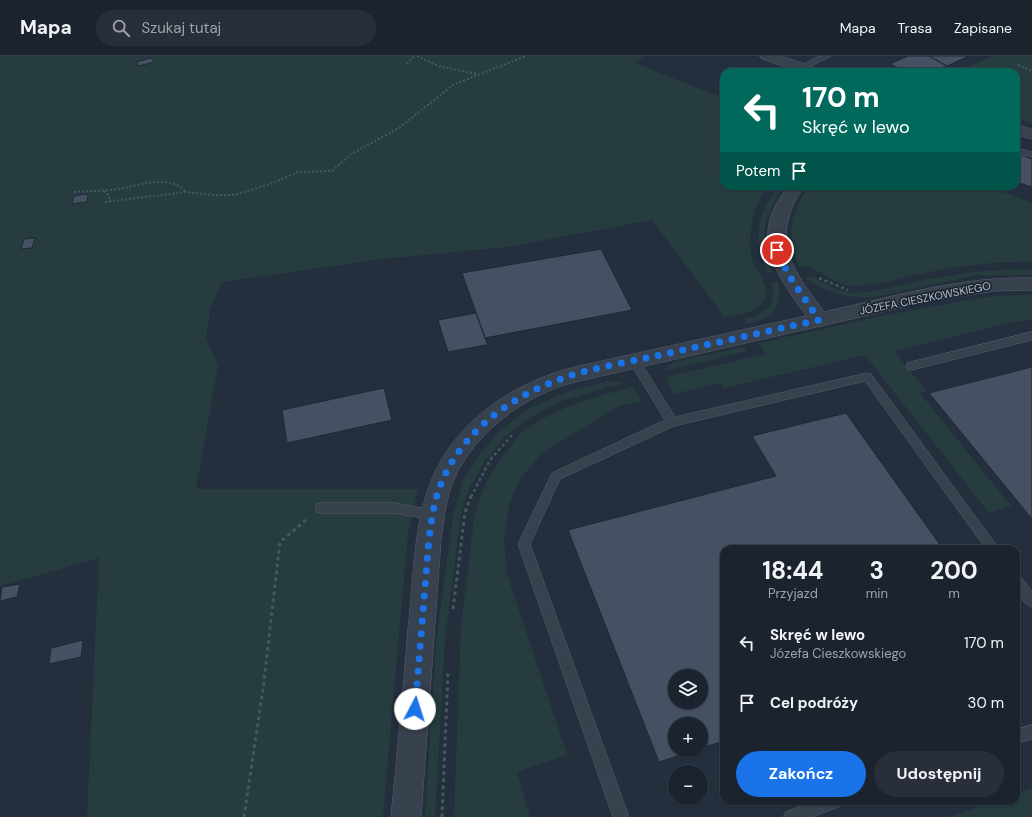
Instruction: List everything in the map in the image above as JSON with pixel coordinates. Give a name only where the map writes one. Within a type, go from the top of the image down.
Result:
[{"type":"street","points":[[767,56],[802,68]]},
{"type":"street","points":[[1020,131],[1032,134]]},
{"type":"street","points":[[793,190],[785,201],[777,222],[777,250],[788,274],[819,320]]},
{"type":"street","name":"JÓZEFA CIESZKOWSKIEGO","points":[[406,817],[428,547],[432,515],[438,492],[460,448],[489,418],[530,391],[559,379],[634,361],[967,288],[1032,284]]},
{"type":"lane","points":[[809,68],[815,60],[828,56]]},
{"type":"lane","points":[[1020,151],[1032,155]]},
{"type":"lane","points":[[911,366],[1032,336]]},
{"type":"lane","points":[[634,361],[672,422]]},
{"type":"lane","points":[[621,817],[524,544],[556,476],[672,422],[866,377],[991,545]]},
{"type":"lane","points":[[321,508],[395,508],[432,515]]},
{"type":"lane","points":[[1020,585],[1032,601]]},
{"type":"lane","points":[[1020,736],[1032,732]]},
{"type":"lane","points":[[791,817],[825,805]]},
{"type":"path","points":[[407,64],[414,56]]},
{"type":"path","points":[[417,56],[430,64],[443,68],[478,74]]},
{"type":"path","points":[[105,202],[186,192],[214,195],[235,195],[272,183],[298,172],[332,171],[351,154],[399,128],[453,85],[526,56]]},
{"type":"path","points":[[1018,65],[1032,71]]},
{"type":"path","points":[[74,192],[103,191],[158,182],[172,183],[183,187],[186,192]]},
{"type":"path","points":[[103,191],[108,195],[111,202]]},
{"type":"path","points":[[452,616],[465,512],[482,472],[495,452],[513,434]]},
{"type":"path","points":[[244,817],[263,688],[280,542],[321,508]]},
{"type":"path","points":[[442,817],[448,675]]},
{"type":"green space","points":[[0,56],[644,56],[634,63],[720,96],[720,190],[766,190],[756,207],[750,237],[752,258],[765,285],[766,296],[761,305],[752,311],[725,317],[732,327],[652,220],[506,247],[382,259],[222,282],[210,310],[206,339],[218,365],[196,489],[418,489],[408,532],[383,817],[87,817],[99,558],[0,586]]},
{"type":"green space","points":[[992,56],[1032,56],[1032,123],[1020,120],[1020,68],[965,68]]},
{"type":"green space","points":[[775,190],[781,190],[771,207],[765,227],[766,248],[773,272],[767,272],[760,248],[759,228],[761,217]]},
{"type":"green space","points":[[807,190],[998,190],[1032,203],[1032,262],[1004,262],[964,266],[923,273],[881,283],[855,286],[840,283],[813,269],[799,266],[794,253],[791,229],[798,206]]},
{"type":"green space","points":[[1015,269],[1032,270],[1032,275],[977,275],[874,297],[854,297],[837,294],[821,288],[804,278],[811,276],[838,290],[850,293],[870,292],[928,279],[972,272]]},
{"type":"green space","points":[[778,282],[779,299],[774,311],[763,319],[747,324],[744,319],[758,314],[768,308],[773,298],[771,283]]},
{"type":"green space","points":[[1032,294],[1032,319],[894,351],[926,391],[920,393],[1011,506],[989,513],[865,355],[724,388],[720,383],[673,394],[666,377],[766,354],[759,343],[887,315],[985,297]]},
{"type":"green space","points":[[744,347],[747,351],[665,371],[669,365],[678,361]]},
{"type":"green space","points":[[608,381],[623,383],[558,402],[524,421],[504,438],[484,462],[468,491],[461,514],[445,639],[435,817],[425,817],[436,642],[453,515],[464,477],[480,454],[499,432],[529,408],[567,392]]},
{"type":"green space","points":[[632,387],[642,401],[619,406],[542,453],[520,479],[509,505],[504,540],[507,574],[567,755],[517,772],[530,817],[454,817],[461,626],[474,519],[479,500],[497,465],[522,433],[554,413],[592,399]]},
{"type":"green space","points":[[1032,788],[1032,817],[950,817],[984,805],[1020,805],[1020,792]]},
{"type":"building","points":[[908,56],[929,56],[947,66],[942,68],[898,68],[890,64]]},
{"type":"building","points":[[929,56],[969,56],[947,66]]},
{"type":"building","points":[[151,58],[154,62],[139,66],[136,62]]},
{"type":"building","points":[[1020,154],[1032,159],[1032,187],[1020,183]]},
{"type":"building","points":[[88,194],[87,202],[72,204],[74,196]]},
{"type":"building","points":[[35,238],[32,248],[21,249],[24,239]]},
{"type":"building","points":[[601,249],[632,310],[485,338],[462,273]]},
{"type":"building","points":[[476,313],[488,346],[486,345],[448,352],[438,320]]},
{"type":"building","points":[[1032,367],[1032,519],[929,393]]},
{"type":"building","points":[[384,388],[392,420],[287,443],[282,410]]},
{"type":"building","points":[[846,413],[940,545],[720,545],[720,742],[708,746],[708,717],[668,717],[668,757],[674,757],[659,762],[568,530],[776,476],[752,436]]},
{"type":"building","points":[[20,584],[17,597],[0,601],[2,587]]},
{"type":"building","points":[[83,640],[81,657],[49,664],[51,648]]},
{"type":"route","points":[[415,709],[432,515],[438,492],[460,448],[489,418],[530,391],[559,379],[819,320],[788,274],[777,250]]}]
